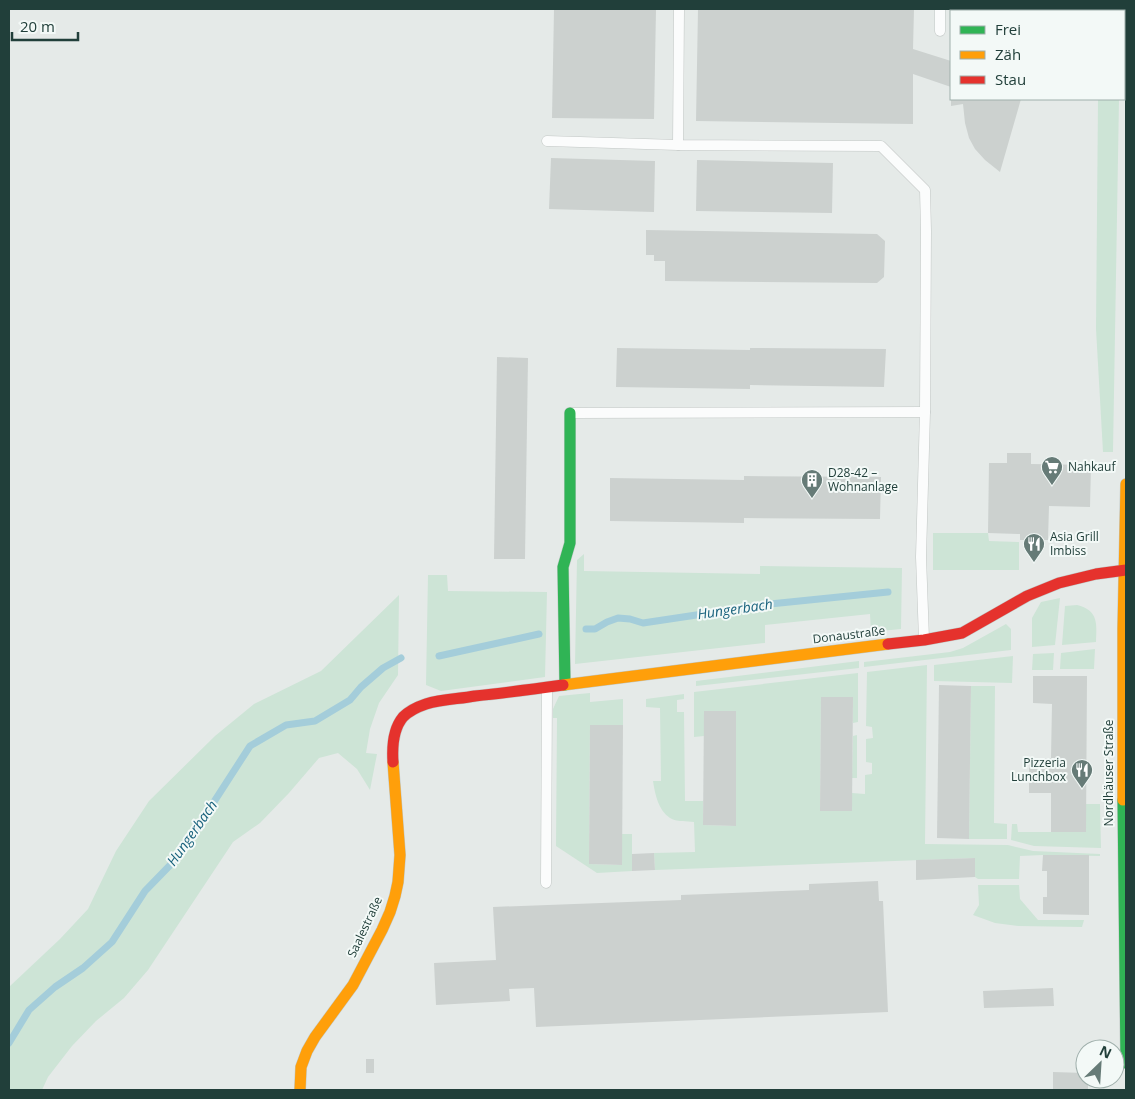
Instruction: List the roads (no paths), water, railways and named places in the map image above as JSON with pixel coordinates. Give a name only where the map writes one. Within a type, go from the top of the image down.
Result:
[{"type":"street","points":[[565,685],[563,567],[570,543],[570,413]]},
{"type":"street","name":"Nordhäuser Straße","points":[[1126,484],[1122,713],[1126,1063]]},
{"type":"street","name":"Donaustraße","points":[[415,708],[439,700],[924,640],[962,633],[1027,596],[1059,583],[1096,574],[1125,570]]},
{"type":"street","name":"Saalestraße","points":[[300,1090],[301,1067],[307,1051],[353,985],[382,930],[395,896],[400,855],[393,740],[400,720],[415,708]]},
{"type":"lane","points":[[678,145],[679,9]]},
{"type":"lane","points":[[940,9],[940,31]]},
{"type":"lane","points":[[547,141],[678,145],[881,146],[925,190],[926,412],[921,557],[924,640]]},
{"type":"lane","points":[[570,413],[926,412]]},
{"type":"lane","points":[[546,883],[547,687]]},
{"type":"waterway","name":"Hungerbach","points":[[586,629],[595,629],[618,618],[643,623],[770,604],[888,592]]},
{"type":"waterway","name":"Hungerbach","points":[[439,656],[539,634]]},
{"type":"waterway","name":"Hungerbach","points":[[9,1043],[29,1010],[55,987],[83,968],[112,942],[145,891],[179,856],[250,746],[286,725],[315,721],[350,700],[361,687],[383,668],[401,658]]},
{"type":"place","name":"Nahkauf","points":[[1052,486]]},
{"type":"place","name":"D28-42 – Wohnanlage","points":[[812,499]]},
{"type":"place","name":"Asia Grill Imbiss","points":[[1034,563]]},
{"type":"place","name":"Pizzeria Lunchbox","points":[[1082,789]]}]
